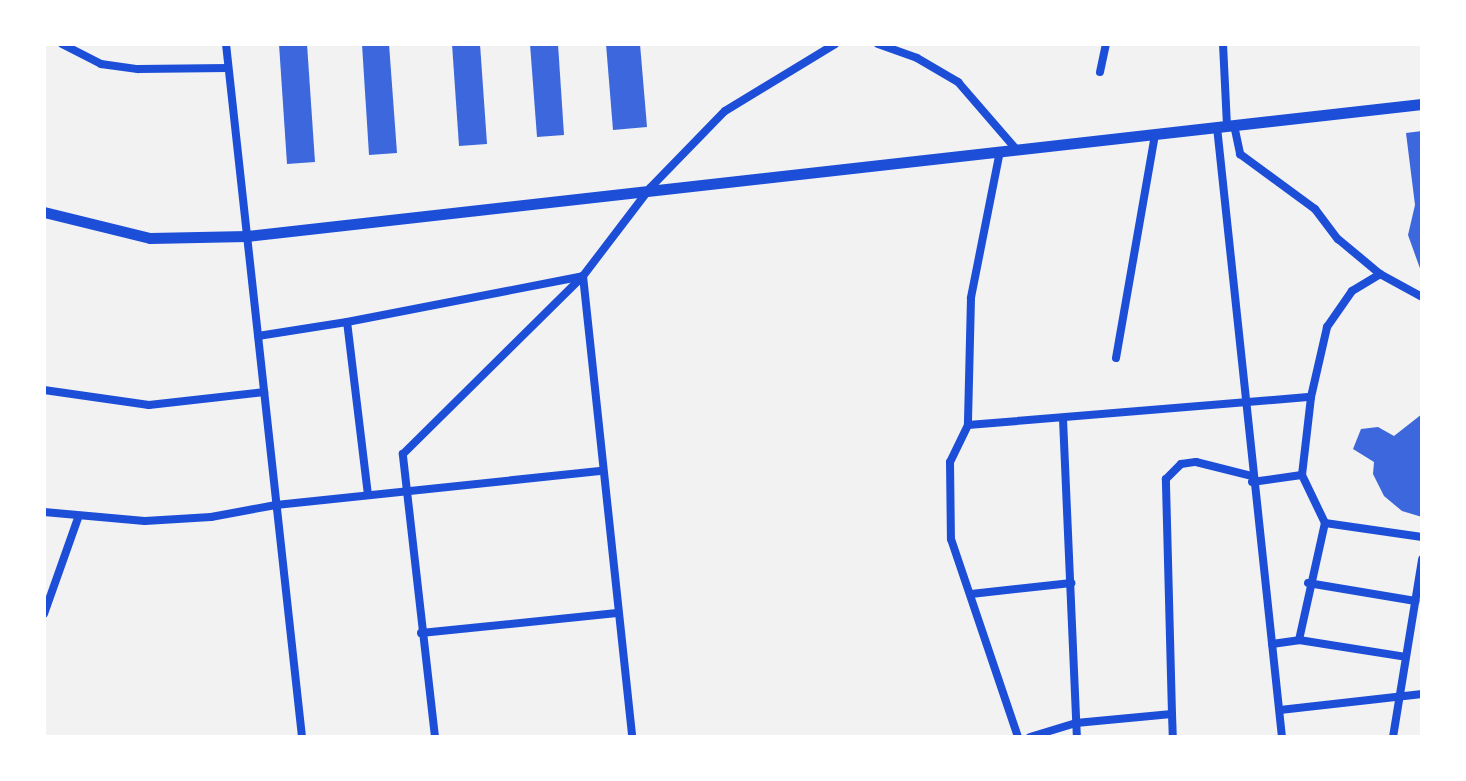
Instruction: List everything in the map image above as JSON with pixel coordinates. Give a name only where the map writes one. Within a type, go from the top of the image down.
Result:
[{"type":"street","points":[[62,44],[101,64],[168,71],[228,68]]},
{"type":"street","points":[[226,44],[302,737]]},
{"type":"street","points":[[435,737],[403,454],[583,276],[650,188],[725,111],[835,44]]},
{"type":"street","points":[[878,44],[917,58],[958,82],[1016,149]]},
{"type":"street","points":[[1100,72],[1106,44]]},
{"type":"street","points":[[1223,44],[1243,407],[1282,737]]},
{"type":"street","points":[[44,212],[150,238],[247,236],[650,188],[1422,104]]},
{"type":"street","points":[[1226,126],[1240,154],[1315,209],[1338,239],[1380,274],[1422,297]]},
{"type":"street","points":[[1116,358],[1155,134]]},
{"type":"street","points":[[1000,151],[971,298],[968,425],[950,462],[951,539],[1018,737]]},
{"type":"street","points":[[1299,640],[1308,583],[1325,523],[1302,475],[1311,397],[1327,327],[1352,291],[1380,274]]},
{"type":"street","points":[[258,336],[583,276]]},
{"type":"street","points":[[583,276],[632,737]]},
{"type":"street","points":[[347,322],[368,495]]},
{"type":"street","points":[[46,391],[149,405],[264,392]]},
{"type":"street","points":[[968,425],[1243,407],[1311,397]]},
{"type":"street","points":[[1063,419],[1077,737]]},
{"type":"street","points":[[1173,737],[1166,479],[1181,464],[1196,462],[1252,479],[1302,475]]},
{"type":"street","points":[[44,512],[78,518],[184,518],[276,505],[602,471]]},
{"type":"street","points":[[44,614],[78,518]]},
{"type":"street","points":[[1325,523],[1422,537]]},
{"type":"street","points":[[1393,737],[1422,559]]},
{"type":"street","points":[[971,594],[1071,583]]},
{"type":"street","points":[[1308,583],[1415,601]]},
{"type":"street","points":[[421,633],[617,613]]},
{"type":"street","points":[[1272,644],[1299,640],[1406,657]]},
{"type":"street","points":[[1280,710],[1422,694]]},
{"type":"street","points":[[1030,737],[1076,723],[1172,714]]},
{"type":"building","points":[[279,44],[307,44],[315,162],[287,164]]},
{"type":"building","points":[[362,44],[389,44],[397,153],[369,155]]},
{"type":"building","points":[[452,44],[480,44],[487,144],[459,146]]},
{"type":"building","points":[[530,44],[558,44],[564,135],[537,137]]},
{"type":"building","points":[[606,44],[640,44],[647,127],[613,130]]},
{"type":"building","points":[[1422,131],[1422,274],[1408,235],[1415,205],[1406,133]]},
{"type":"building","points":[[1422,414],[1422,517],[1402,511],[1384,496],[1373,474],[1374,462],[1353,449],[1361,429],[1378,427],[1394,436]]}]
